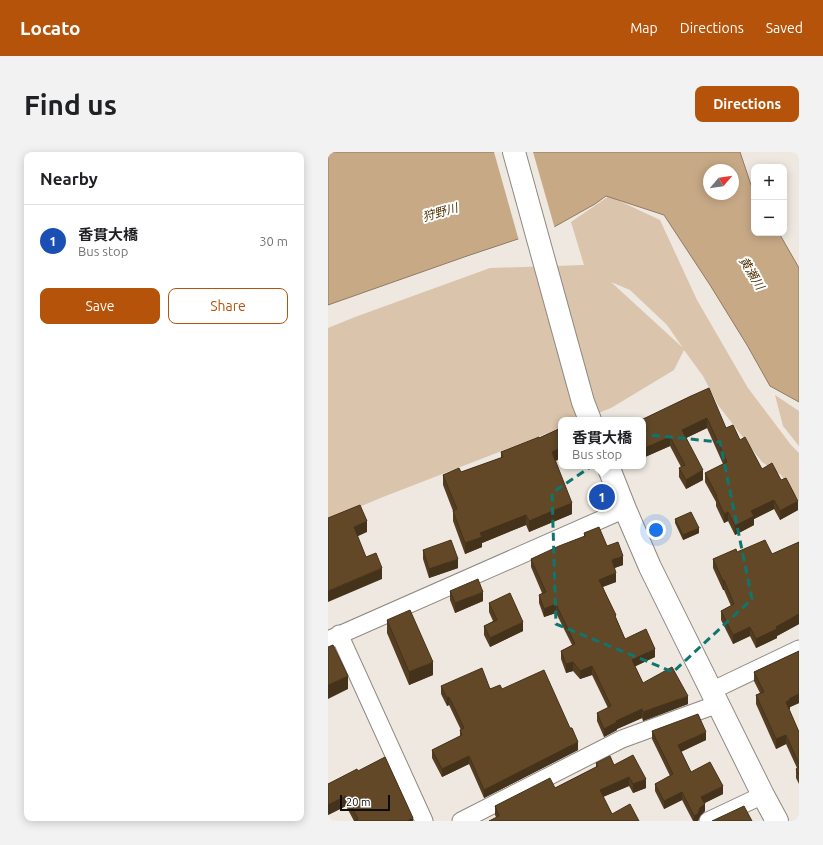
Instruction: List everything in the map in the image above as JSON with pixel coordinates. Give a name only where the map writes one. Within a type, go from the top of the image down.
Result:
[{"type":"street","points":[[514,152],[586,411]]},
{"type":"street","points":[[609,469],[650,567],[777,821]]},
{"type":"street","points":[[424,821],[334,637],[625,509]]},
{"type":"street","points":[[461,821],[622,739],[714,697],[799,649]]},
{"type":"street","points":[[708,821],[763,795]]},
{"type":"highlighted area","points":[[639,434],[720,442],[752,599],[673,672],[556,624],[552,493]]},
{"type":"shaded area","points":[[609,196],[660,220],[697,300],[748,388],[791,445],[799,453],[799,500],[781,475],[762,462],[718,405],[703,376],[684,350],[674,370],[611,408],[588,417],[558,417],[558,429],[328,520],[328,328],[490,268],[584,265],[571,222]],"holes":[[[611,282],[630,290],[667,325],[683,348]]]},
{"type":"shaded area","points":[[775,395],[799,411],[799,446],[783,426]]},
{"type":"water","points":[[328,152],[740,152],[751,185],[751,236],[781,236],[799,268],[799,402],[770,386],[710,285],[664,215],[606,196],[595,204],[554,227],[328,305]]},
{"type":"pier","points":[[494,152],[533,152],[555,229],[519,241]]},
{"type":"building","points":[[709,388],[726,428],[733,425],[740,440],[745,437],[762,469],[772,463],[781,480],[786,478],[798,501],[780,511],[774,500],[751,511],[754,516],[735,526],[728,512],[724,514],[717,496],[705,473],[727,462],[707,418],[682,430],[703,470],[686,480],[679,468],[685,465],[670,437],[646,448],[646,418]]},
{"type":"building","points":[[558,429],[558,449],[552,452],[572,503],[529,521],[526,515],[480,533],[482,537],[465,543],[453,511],[457,509],[443,475],[459,468],[461,472],[503,457],[501,452]]},
{"type":"building","points":[[360,505],[367,521],[354,527],[366,557],[376,553],[382,568],[328,591],[328,518]]},
{"type":"building","points":[[691,512],[699,528],[683,535],[675,519]]},
{"type":"building","points":[[599,527],[607,546],[618,542],[623,556],[612,560],[616,573],[599,580],[616,615],[615,616],[625,639],[646,629],[655,649],[632,660],[643,683],[672,667],[688,696],[643,712],[642,709],[616,721],[617,722],[604,729],[597,713],[611,706],[592,666],[580,671],[573,662],[566,664],[561,651],[575,644],[556,604],[544,609],[539,595],[546,592],[531,559],[585,536],[584,533]]},
{"type":"building","points":[[451,540],[458,559],[429,569],[423,550]]},
{"type":"building","points":[[765,540],[772,554],[799,542],[799,614],[776,627],[777,629],[756,639],[750,627],[733,635],[721,611],[734,604],[713,559],[736,549],[737,552]]},
{"type":"building","points":[[478,579],[483,592],[455,603],[450,591]]},
{"type":"building","points":[[510,593],[523,622],[490,638],[484,626],[497,620],[489,603]]},
{"type":"building","points":[[410,610],[433,662],[409,672],[387,620]]},
{"type":"building","points":[[333,645],[348,676],[328,685],[328,647]]},
{"type":"building","points":[[799,651],[799,694],[786,702],[799,732],[799,764],[786,735],[776,739],[756,695],[764,692],[754,672]]},
{"type":"building","points":[[482,668],[490,689],[500,685],[502,689],[544,670],[570,728],[572,728],[578,742],[484,790],[469,756],[442,769],[432,750],[462,735],[460,730],[464,728],[449,697],[447,698],[441,686]]},
{"type":"building","points":[[698,714],[706,732],[678,745],[691,772],[710,762],[723,786],[701,797],[705,804],[700,808],[698,814],[694,816],[682,792],[664,801],[655,784],[673,774],[652,731]]},
{"type":"building","points":[[633,755],[646,779],[633,784],[629,777],[600,790],[612,814],[630,804],[639,821],[489,821],[499,816],[495,806],[550,778],[555,788],[598,766],[596,763],[610,756],[614,765]]},
{"type":"building","points":[[385,757],[413,818],[407,821],[354,821],[358,819],[346,796],[328,805],[328,784]]},
{"type":"building","points":[[799,767],[799,775],[796,769]]},
{"type":"building","points":[[744,806],[752,821],[712,821]]},
{"type":"place","name":"香貫大橋","points":[[602,497]]},
{"type":"water label","name":"狩野川","points":[[440,212]]},
{"type":"water label","name":"黄瀬川","points":[[752,273]]}]
